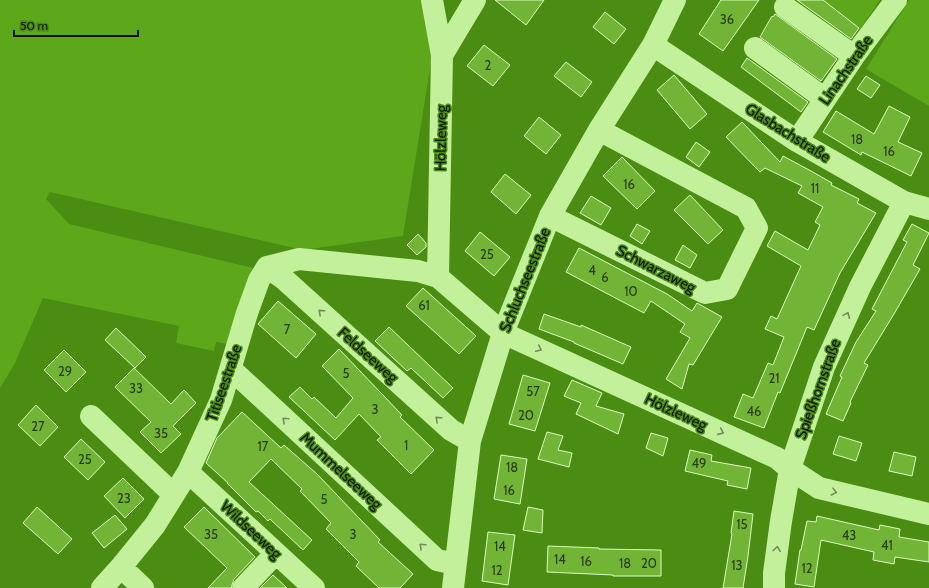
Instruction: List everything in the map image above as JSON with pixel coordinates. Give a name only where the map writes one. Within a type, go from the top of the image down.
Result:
[{"type":"street","name":"Hölzleweg","points":[[432,0],[442,55],[438,277]]},
{"type":"street","points":[[442,55],[475,0]]},
{"type":"street","name":"Schluchseestraße","points":[[453,588],[470,441],[503,333],[550,216],[599,130],[653,45],[675,0]]},
{"type":"street","name":"Linachstraße","points":[[797,141],[854,56],[896,0]]},
{"type":"street","points":[[785,7],[854,56]]},
{"type":"street","name":"Glasbachstraße","points":[[653,45],[797,141],[904,202],[929,209]]},
{"type":"street","points":[[755,48],[825,99]]},
{"type":"street","name":"Schwarzaweg","points":[[550,216],[705,293],[727,288],[757,228],[746,208],[599,130]]},
{"type":"street","name":"Spießhornstraße","points":[[774,588],[774,573],[781,520],[790,469],[824,367],[860,287],[904,202]]},
{"type":"street","name":"Hölzleweg","points":[[267,268],[299,259],[418,270],[438,277],[503,333],[777,458],[790,469],[819,488],[929,514]]},
{"type":"street","name":"Titiseestraße","points":[[102,588],[155,525],[188,472],[221,400],[246,313],[259,280],[267,268]]},
{"type":"street","name":"Feldseeweg","points":[[267,268],[284,279],[451,430],[470,441]]},
{"type":"street","name":"Mummelseeweg","points":[[231,369],[437,560],[455,564]]},
{"type":"street","points":[[91,416],[174,495]]},
{"type":"street","name":"Wildseeweg","points":[[188,472],[314,588]]},
{"type":"street","points":[[242,588],[276,553]]},
{"type":"street","points":[[121,567],[143,588]]},
{"type":"green space","points":[[0,0],[428,0],[432,56],[403,236],[303,250],[50,192],[46,199],[69,224],[253,268],[229,344],[216,342],[214,351],[176,343],[179,326],[43,298],[15,363],[0,388]]},
{"type":"green space","points":[[823,0],[880,0],[860,29]]},
{"type":"green space","points":[[909,0],[929,0],[929,106],[866,69]]},
{"type":"building","points":[[495,0],[544,0],[526,25]]},
{"type":"building","points":[[721,0],[759,0],[723,51],[699,34]]},
{"type":"building","points":[[797,0],[823,0],[859,28],[851,39]]},
{"type":"building","points":[[605,12],[626,29],[614,44],[593,27]]},
{"type":"building","points":[[775,14],[837,59],[821,81],[760,37],[772,16],[773,17]]},
{"type":"building","points":[[484,45],[510,65],[493,86],[467,66]]},
{"type":"building","points":[[747,58],[808,102],[801,112],[741,67]]},
{"type":"building","points":[[566,62],[592,82],[581,97],[554,76]]},
{"type":"building","points":[[674,75],[707,114],[690,129],[657,90]]},
{"type":"building","points":[[866,76],[880,85],[871,98],[857,89]]},
{"type":"building","points":[[889,106],[910,117],[898,142],[922,153],[911,176],[862,152],[861,155],[823,132],[836,111],[874,134]]},
{"type":"building","points":[[539,117],[561,135],[546,154],[524,136]]},
{"type":"building","points":[[742,122],[780,162],[783,156],[832,183],[831,185],[859,199],[857,203],[876,213],[840,273],[814,330],[807,327],[780,393],[778,392],[764,428],[734,417],[743,394],[753,398],[768,363],[773,365],[784,337],[765,329],[771,316],[777,319],[801,266],[767,246],[775,231],[808,250],[820,225],[815,222],[823,207],[798,193],[802,186],[765,168],[760,172],[726,137]]},
{"type":"building","points":[[696,142],[710,152],[699,167],[686,157]]},
{"type":"building","points":[[622,157],[655,191],[637,209],[603,176]]},
{"type":"building","points":[[505,174],[531,195],[516,214],[491,192]]},
{"type":"building","points":[[690,195],[723,230],[708,244],[674,210]]},
{"type":"building","points":[[591,196],[611,208],[601,225],[580,213]]},
{"type":"building","points":[[637,224],[650,231],[642,244],[630,236]]},
{"type":"building","points":[[912,224],[929,233],[913,265],[920,269],[864,363],[868,365],[850,402],[851,403],[843,421],[826,414],[842,377],[840,376],[856,342],[876,311],[872,309],[907,242],[903,240]]},
{"type":"building","points":[[480,232],[510,257],[494,276],[465,251]]},
{"type":"building","points":[[418,234],[426,243],[426,247],[417,255],[407,245]]},
{"type":"building","points":[[683,245],[697,255],[690,268],[675,260]]},
{"type":"building","points":[[579,248],[667,294],[692,311],[697,303],[722,317],[693,365],[689,364],[682,389],[666,379],[690,338],[680,332],[685,324],[651,301],[644,313],[566,272]]},
{"type":"building","points":[[423,288],[476,336],[459,354],[406,306]]},
{"type":"building","points":[[278,301],[316,334],[296,358],[258,324]]},
{"type":"building","points":[[544,314],[581,327],[581,325],[631,347],[623,364],[574,342],[539,329]]},
{"type":"building","points":[[389,327],[453,388],[443,398],[411,368],[407,371],[375,341]]},
{"type":"building","points":[[116,328],[146,357],[135,368],[105,340]]},
{"type":"building","points":[[339,349],[402,415],[400,417],[434,450],[411,474],[377,440],[381,437],[359,414],[335,440],[289,397],[300,387],[312,399],[314,397],[336,418],[353,398],[322,366]]},
{"type":"building","points":[[64,350],[86,372],[66,392],[44,370]]},
{"type":"building","points":[[134,368],[171,404],[184,390],[196,403],[173,426],[181,434],[161,453],[140,432],[151,422],[115,387]]},
{"type":"building","points":[[523,375],[550,383],[535,431],[509,424]]},
{"type":"building","points":[[572,380],[602,393],[596,406],[624,414],[618,434],[576,414],[581,403],[564,396]]},
{"type":"building","points":[[36,405],[58,427],[40,446],[18,425]]},
{"type":"building","points":[[242,412],[281,448],[284,445],[317,474],[380,540],[378,542],[413,574],[400,588],[379,588],[356,566],[359,562],[326,529],[331,523],[300,491],[302,489],[271,459],[249,482],[312,540],[303,550],[270,519],[268,521],[258,511],[256,512],[206,463],[217,438]]},
{"type":"building","points":[[547,432],[563,436],[558,450],[572,453],[569,467],[538,459]]},
{"type":"building","points":[[651,433],[668,438],[663,456],[646,448]]},
{"type":"building","points":[[839,436],[862,443],[856,461],[833,454]]},
{"type":"building","points":[[81,439],[105,462],[88,480],[64,457]]},
{"type":"building","points":[[690,450],[712,455],[711,461],[751,468],[747,489],[727,485],[728,481],[685,471]]},
{"type":"building","points":[[894,452],[916,457],[912,476],[889,471]]},
{"type":"building","points":[[501,455],[527,459],[520,504],[494,499]]},
{"type":"building","points":[[123,478],[144,499],[125,518],[104,496]]},
{"type":"building","points":[[37,507],[72,539],[58,554],[23,523]]},
{"type":"building","points":[[204,507],[255,557],[234,579],[231,588],[208,588],[227,568],[184,527]]},
{"type":"building","points":[[528,507],[543,510],[542,533],[523,530]]},
{"type":"building","points":[[734,511],[753,514],[748,556],[743,588],[723,588],[732,534]]},
{"type":"building","points":[[115,515],[127,529],[104,548],[92,533]]},
{"type":"building","points":[[817,516],[879,530],[880,525],[900,529],[899,537],[929,542],[929,562],[895,557],[894,564],[873,560],[874,552],[821,540],[814,587],[795,584],[800,550],[807,521],[816,522]]},
{"type":"building","points":[[488,532],[515,535],[508,585],[482,581]]},
{"type":"building","points":[[548,546],[661,550],[661,576],[613,576],[547,572]]},
{"type":"building","points":[[273,575],[287,588],[260,588]]}]
